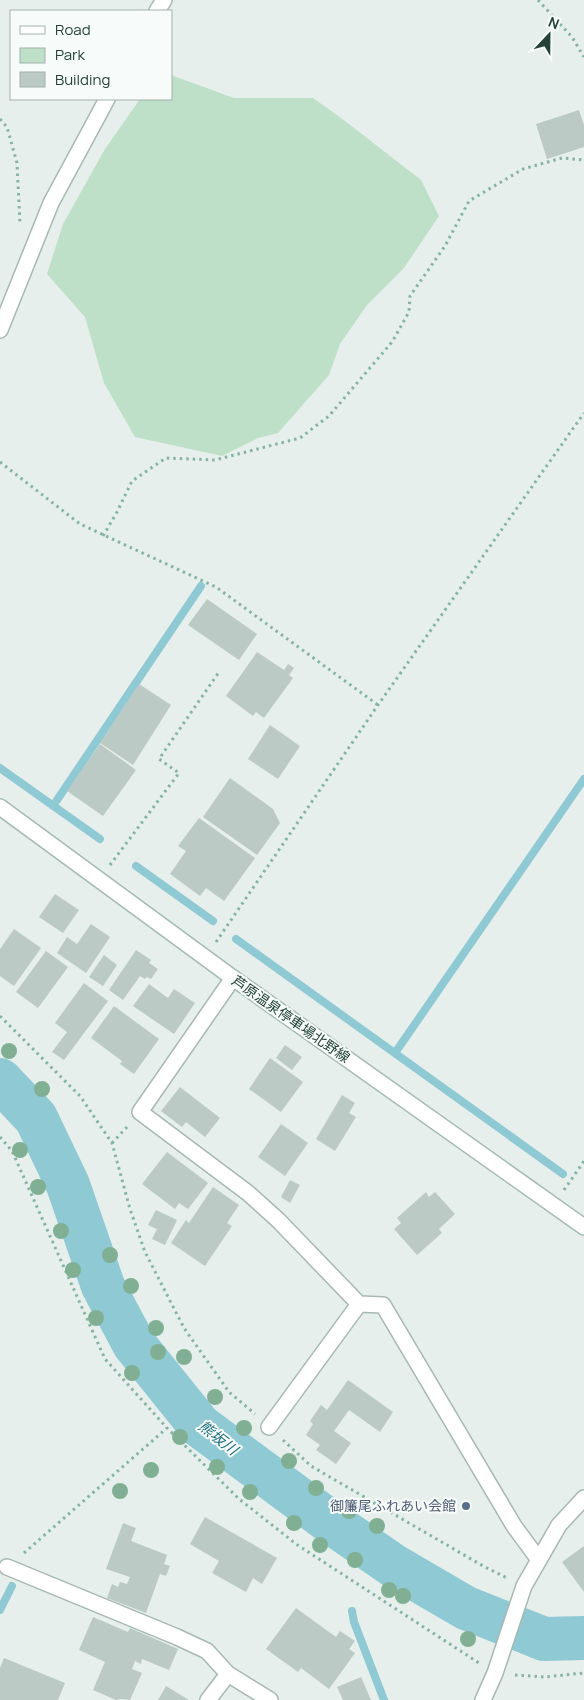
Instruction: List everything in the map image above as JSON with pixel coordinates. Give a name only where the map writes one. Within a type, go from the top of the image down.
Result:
[{"type":"street","points":[[0,330],[51,203],[105,100]]},
{"type":"street","name":"芦原温泉停車場北野線","points":[[0,808],[233,978],[584,1227]]},
{"type":"street","points":[[233,978],[140,1112],[248,1193],[278,1220],[359,1304],[383,1305],[514,1526],[538,1560]]},
{"type":"street","points":[[269,1426],[359,1304]]},
{"type":"street","points":[[483,1700],[495,1674],[524,1586],[559,1525],[584,1498]]},
{"type":"street","points":[[7,1567],[177,1636],[207,1651],[228,1674],[270,1700]]},
{"type":"street","points":[[208,1700],[228,1674]]},
{"type":"path","points":[[538,0],[572,37],[584,57]]},
{"type":"path","points":[[0,119],[7,127],[17,163],[20,227],[28,258]]},
{"type":"path","points":[[103,536],[132,480],[166,458],[215,460],[300,438],[328,416],[392,342],[408,312],[410,296],[445,246],[469,201],[522,169],[562,158],[584,160]]},
{"type":"path","points":[[205,956],[378,705],[584,413]]},
{"type":"path","points":[[0,462],[80,524],[216,587],[378,705]]},
{"type":"path","points":[[99,879],[179,773],[159,759],[218,672]]},
{"type":"path","points":[[0,1016],[80,1096],[112,1143],[130,1209],[145,1252],[184,1328],[229,1392],[269,1426],[310,1466],[483,1566],[524,1586]]},
{"type":"path","points":[[0,1137],[12,1151],[105,1359],[167,1428],[238,1498],[296,1544],[495,1674],[545,1677],[584,1673]]},
{"type":"path","points":[[554,1205],[584,1161]]},
{"type":"path","points":[[7,1567],[167,1428]]},
{"type":"green space","points":[[172,75],[234,98],[313,98],[421,180],[439,216],[404,268],[367,305],[340,344],[329,375],[278,433],[258,438],[222,456],[135,437],[104,383],[85,317],[47,274],[63,224],[105,149],[139,100],[172,100]]},
{"type":"building","points":[[579,110],[584,125],[584,147],[547,159],[536,124]]},
{"type":"building","points":[[207,599],[257,634],[239,660],[188,625]]},
{"type":"building","points":[[257,652],[284,670],[288,664],[294,668],[289,675],[293,678],[264,718],[256,712],[253,716],[226,696]]},
{"type":"building","points":[[139,684],[171,705],[133,765],[100,743]]},
{"type":"building","points":[[270,725],[300,746],[278,779],[248,759]]},
{"type":"building","points":[[100,744],[136,770],[103,816],[67,791]]},
{"type":"building","points":[[230,778],[273,809],[280,823],[257,855],[203,817]]},
{"type":"building","points":[[199,818],[255,858],[224,901],[206,888],[200,896],[170,874],[186,851],[178,846]]},
{"type":"building","points":[[55,894],[79,910],[63,933],[39,917]]},
{"type":"building","points":[[91,924],[110,937],[86,973],[57,953],[67,937],[77,944]]},
{"type":"building","points":[[14,929],[41,948],[14,986],[0,976],[0,949]]},
{"type":"building","points":[[136,950],[151,960],[149,963],[158,969],[151,979],[147,977],[145,979],[140,976],[123,1000],[109,990]]},
{"type":"building","points":[[46,951],[68,967],[38,1008],[16,992]]},
{"type":"building","points":[[104,955],[117,965],[103,986],[89,977]]},
{"type":"building","points":[[84,983],[108,1001],[64,1060],[52,1052],[67,1032],[55,1023]]},
{"type":"building","points":[[149,984],[168,998],[174,989],[195,1003],[174,1034],[133,1006]]},
{"type":"building","points":[[114,1006],[159,1039],[134,1074],[120,1064],[122,1061],[91,1038]]},
{"type":"building","points":[[285,1045],[302,1057],[292,1070],[276,1058]]},
{"type":"building","points":[[270,1058],[303,1082],[281,1112],[249,1089]]},
{"type":"building","points":[[180,1087],[220,1118],[205,1137],[186,1122],[182,1127],[161,1111]]},
{"type":"building","points":[[342,1095],[355,1103],[349,1113],[356,1117],[335,1151],[316,1139]]},
{"type":"building","points":[[281,1124],[308,1143],[285,1176],[258,1157]]},
{"type":"building","points":[[167,1152],[208,1183],[188,1209],[179,1203],[175,1209],[142,1184]]},
{"type":"building","points":[[290,1180],[300,1185],[290,1203],[281,1197]]},
{"type":"building","points":[[213,1187],[239,1205],[227,1223],[232,1226],[205,1266],[171,1243],[186,1220],[189,1223]]},
{"type":"building","points":[[426,1192],[429,1197],[435,1192],[455,1214],[439,1229],[442,1233],[417,1255],[394,1229],[401,1223],[397,1218]]},
{"type":"building","points":[[156,1210],[177,1220],[165,1245],[152,1239],[157,1229],[148,1225]]},
{"type":"building","points":[[348,1380],[393,1412],[380,1432],[349,1410],[334,1431],[351,1443],[336,1464],[316,1450],[320,1445],[306,1435],[313,1424],[310,1421],[321,1405],[327,1410]]},
{"type":"building","points":[[205,1517],[277,1558],[262,1584],[253,1578],[246,1592],[212,1573],[219,1561],[190,1544]]},
{"type":"building","points":[[123,1523],[136,1528],[131,1541],[167,1555],[164,1564],[170,1566],[166,1576],[160,1574],[146,1613],[107,1598],[112,1584],[118,1587],[120,1582],[127,1584],[130,1577],[106,1569]]},
{"type":"building","points":[[584,1546],[584,1592],[562,1562]]},
{"type":"building","points":[[296,1608],[336,1637],[340,1631],[355,1641],[349,1649],[355,1653],[329,1689],[301,1668],[298,1672],[266,1649]]},
{"type":"building","points":[[93,1617],[128,1632],[130,1628],[178,1649],[169,1670],[142,1659],[141,1664],[135,1661],[132,1669],[142,1673],[130,1700],[116,1700],[93,1690],[105,1662],[79,1650]]},
{"type":"building","points":[[4,1658],[65,1683],[58,1700],[0,1700],[0,1668]]},
{"type":"building","points":[[361,1677],[371,1700],[343,1700],[337,1687]]},
{"type":"building","points":[[166,1686],[189,1700],[158,1700]]},
{"type":"waterway","points":[[53,806],[201,586]]},
{"type":"waterway","points":[[0,768],[100,839]]},
{"type":"waterway","points":[[395,1053],[584,779]]},
{"type":"waterway","points":[[136,866],[213,921]]},
{"type":"waterway","points":[[236,939],[563,1174]]},
{"type":"waterway","name":"熊坂川","points":[[0,1080],[36,1118],[68,1185],[103,1286],[134,1344],[200,1426],[329,1521],[394,1566],[466,1608],[544,1639],[584,1638]]},
{"type":"waterway","points":[[0,1610],[12,1586]]},
{"type":"waterway","points":[[352,1611],[354,1622],[384,1700]]},
{"type":"place","name":"御簾尾ふれあい会館","points":[[466,1506]]}]
